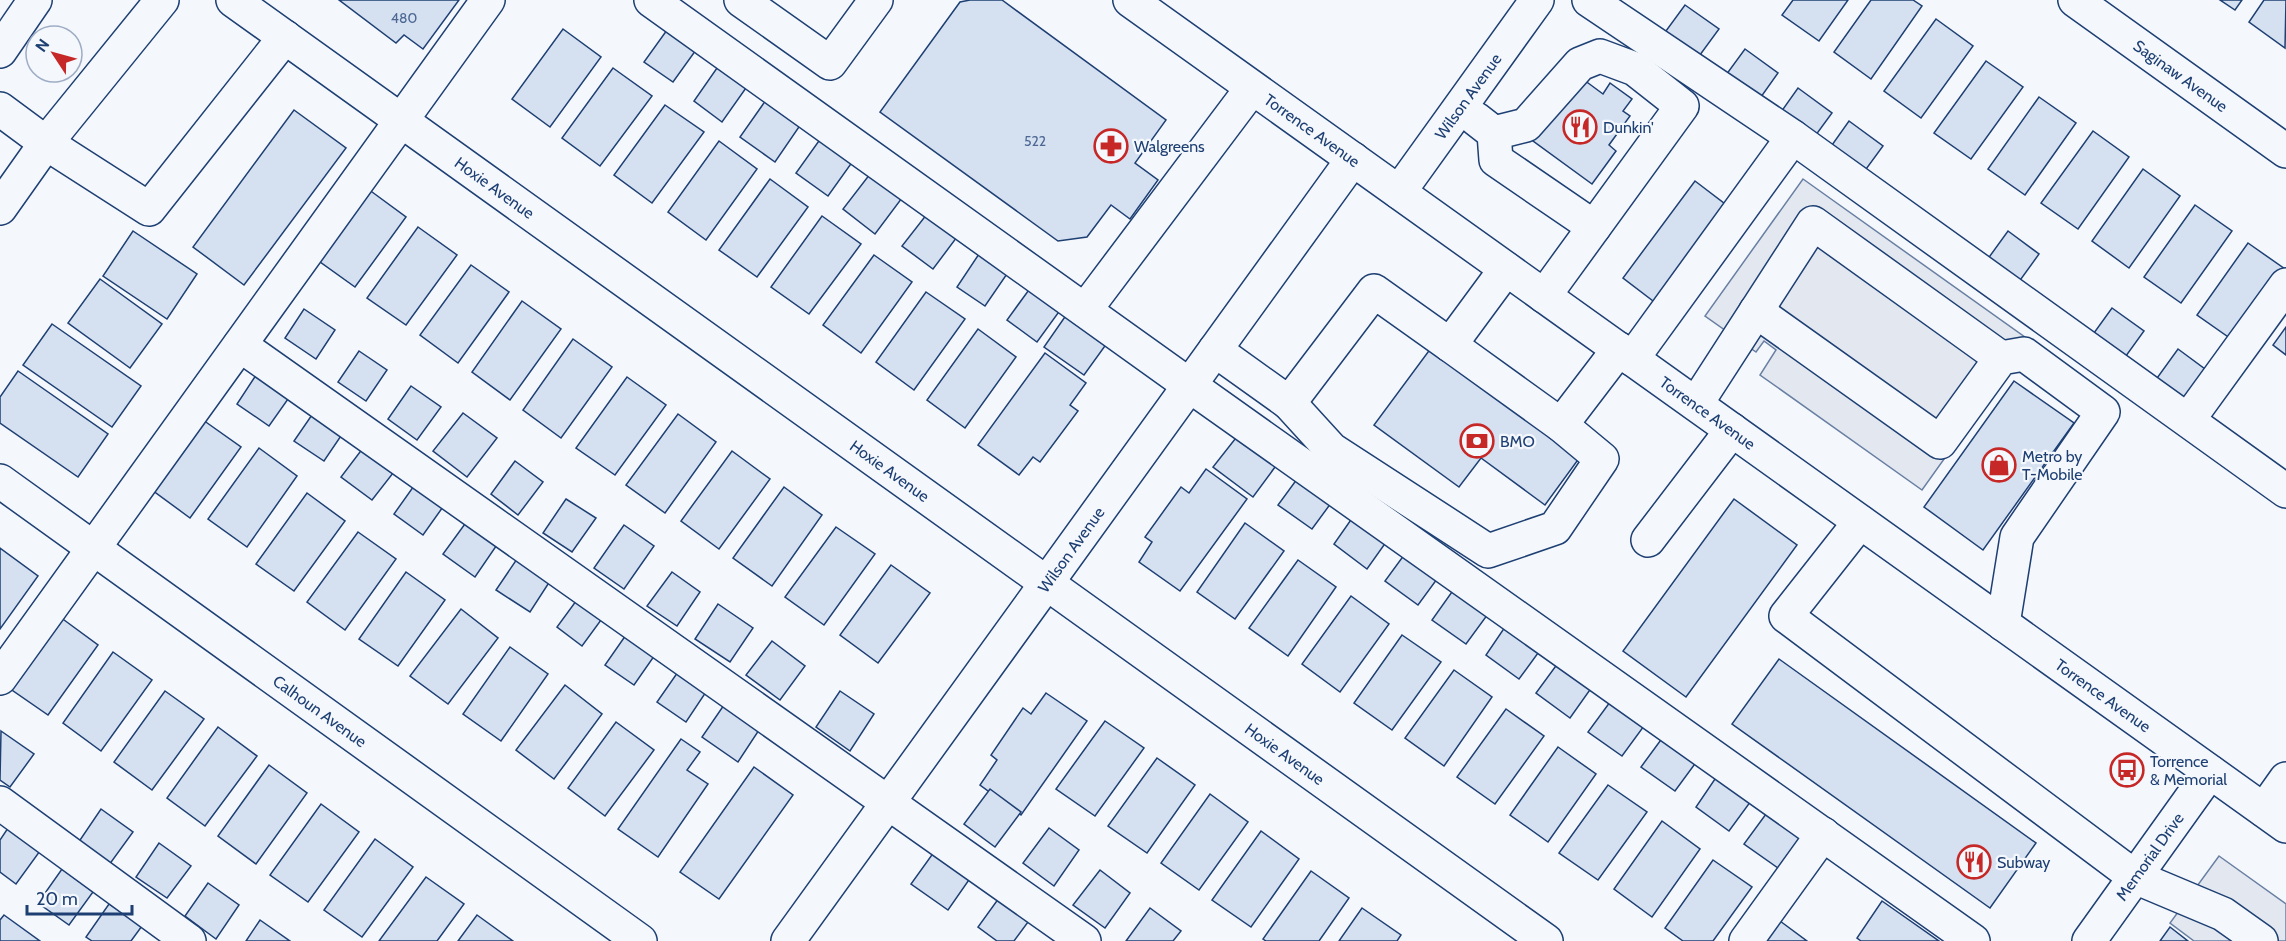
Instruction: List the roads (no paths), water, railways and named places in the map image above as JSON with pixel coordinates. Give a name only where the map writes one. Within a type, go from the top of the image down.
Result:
[{"type":"street","points":[[0,51],[35,0]]},
{"type":"street","points":[[0,208],[46,143],[162,0]]},
{"type":"street","name":"Hoxie Avenue","points":[[233,0],[1546,941]]},
{"type":"street","points":[[0,678],[488,0]]},
{"type":"street","points":[[651,0],[1973,941]]},
{"type":"street","points":[[741,0],[830,63],[876,0]]},
{"type":"street","name":"Torrence Avenue","points":[[1130,0],[2275,818]]},
{"type":"street","name":"Wilson Avenue","points":[[1399,192],[1537,0]]},
{"type":"street","points":[[1589,0],[1793,137],[2286,491]]},
{"type":"street","name":"Saginaw Avenue","points":[[2075,0],[2286,151]]},
{"type":"street","points":[[0,109],[46,143],[149,209],[285,37]]},
{"type":"street","points":[[1494,132],[1526,125],[1580,64],[1600,56],[1635,69],[1682,106],[1544,296]]},
{"type":"street","points":[[1085,310],[1252,88]]},
{"type":"street","points":[[1461,107],[1494,132],[1496,160],[1594,227]]},
{"type":"street","points":[[1561,425],[1626,354],[1793,137]]},
{"type":"street","name":"Wilson Avenue","points":[[788,941],[1353,159]]},
{"type":"street","points":[[1696,404],[1813,223],[2001,358]]},
{"type":"street","points":[[1450,345],[1506,269]]},
{"type":"street","points":[[2188,420],[2286,285]]},
{"type":"street","points":[[1215,350],[1289,403],[1331,449],[1488,551],[1555,528],[1602,459],[1561,425],[1374,291],[1289,403]]},
{"type":"street","points":[[1756,311],[1940,442],[2001,358],[2024,354],[2103,412],[2017,537],[2003,624]]},
{"type":"street","points":[[240,345],[1084,941]]},
{"type":"street","points":[[1648,540],[1732,430]]},
{"type":"street","name":"Calhoun Avenue","points":[[0,481],[640,941]]},
{"type":"street","points":[[1860,522],[1786,616],[2135,877],[2223,914],[2261,941]]},
{"type":"street","name":"Memorial Drive","points":[[2089,941],[2210,772]]},
{"type":"street","points":[[2275,818],[2286,779]]},
{"type":"street","points":[[0,803],[189,941]]},
{"type":"street","points":[[1746,941],[1823,834]]},
{"type":"place","name":"Dunkin'","points":[[1580,127]]},
{"type":"place","name":"Walgreens","points":[[1111,146]]},
{"type":"place","name":"BMO","points":[[1477,441]]},
{"type":"place","name":"Metro by T-Mobile","points":[[1999,465]]},
{"type":"place","name":"Torrence & Memorial","points":[[2127,770]]},
{"type":"place","name":"Subway","points":[[1974,862]]}]
